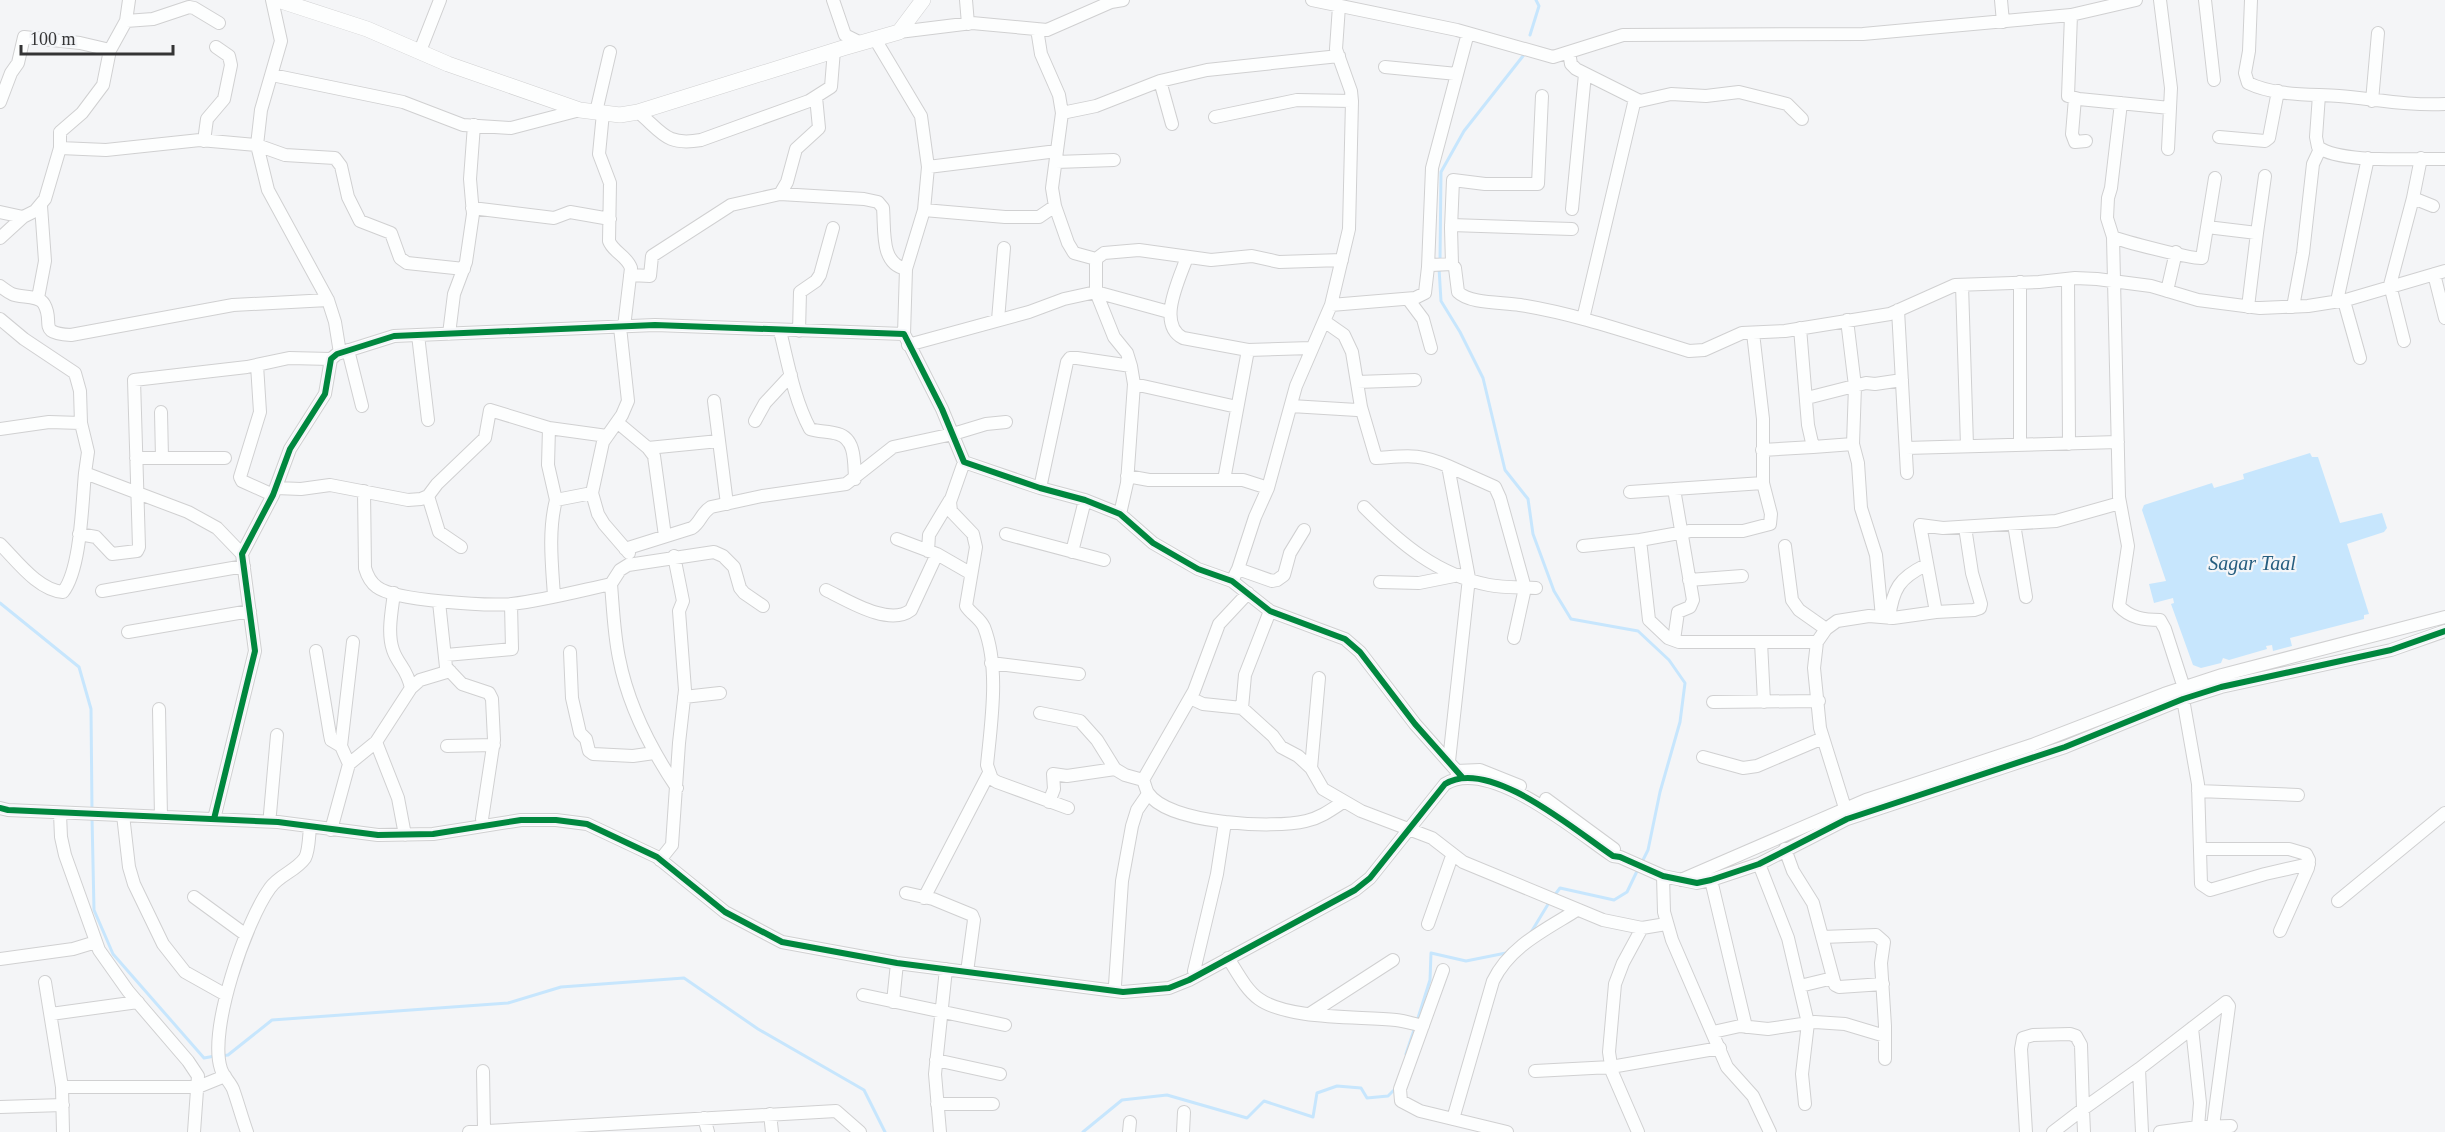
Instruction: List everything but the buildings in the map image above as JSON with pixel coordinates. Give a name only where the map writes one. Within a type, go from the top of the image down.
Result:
[{"type":"main road","points":[[278,0],[367,29],[481,77],[580,110],[620,115],[638,112],[834,50],[899,32],[923,0]]},
{"type":"street","points":[[0,238],[23,217],[40,207],[45,199],[60,148],[60,132],[82,113],[103,85],[110,50],[126,21],[129,0]]},
{"type":"street","points":[[272,0],[281,41],[261,110],[257,145],[268,190],[328,300],[335,322],[340,354],[362,406]]},
{"type":"street","points":[[420,51],[440,0]]},
{"type":"street","points":[[825,590],[881,615],[906,614],[911,610],[933,553],[929,535],[950,500],[964,462],[942,409],[906,339],[906,269],[924,210],[928,167],[921,116],[868,41],[845,35],[833,0]]},
{"type":"street","points":[[966,0],[968,24]]},
{"type":"street","points":[[899,32],[968,24],[1047,30],[1111,2],[1123,0]]},
{"type":"street","points":[[1312,0],[1339,6],[1354,4],[1553,57],[1623,35],[1863,34],[2071,15],[2136,0]]},
{"type":"street","points":[[2001,0],[2003,22]]},
{"type":"street","points":[[2160,0],[2171,88],[2168,149]]},
{"type":"street","points":[[2205,0],[2214,80]]},
{"type":"street","points":[[2251,0],[2249,51],[2245,73],[2248,83],[2256,87],[2278,91],[2372,101],[2445,104]]},
{"type":"street","points":[[1232,581],[1268,488],[1291,406],[1311,348],[1331,305],[1349,229],[1352,101],[1351,91],[1336,50],[1339,6]]},
{"type":"street","points":[[126,21],[153,19],[189,7],[219,23]]},
{"type":"street","points":[[2071,15],[2068,96],[2170,108]]},
{"type":"street","points":[[1037,29],[1041,54],[1057,86],[1062,113],[1052,188],[1055,206],[1068,243],[1074,253],[1096,259]]},
{"type":"street","points":[[1441,265],[1432,168],[1468,33]]},
{"type":"street","points":[[2372,101],[2378,33]]},
{"type":"street","points":[[0,102],[11,73],[18,63],[24,37],[110,50]]},
{"type":"street","points":[[204,141],[205,124],[224,99],[231,65],[229,56],[216,46]]},
{"type":"street","points":[[638,112],[672,141],[684,143],[701,140],[816,97],[831,87],[834,50]]},
{"type":"street","points":[[610,52],[599,112],[599,154],[610,183],[611,246],[629,263],[630,274],[622,327],[628,401],[603,442],[592,493],[598,514],[638,563]]},
{"type":"street","points":[[1569,52],[1571,64],[1585,74],[1640,101],[1671,94],[1706,96],[1739,92],[1787,104],[1802,119]]},
{"type":"street","points":[[1062,113],[1114,101],[1160,81],[1207,70],[1339,56]]},
{"type":"street","points":[[1385,67],[1457,74]]},
{"type":"street","points":[[1572,209],[1585,74]]},
{"type":"street","points":[[272,75],[403,102],[463,125],[510,128],[580,110]]},
{"type":"street","points":[[1160,81],[1172,124]]},
{"type":"street","points":[[2219,137],[2265,141],[2269,138],[2278,91]]},
{"type":"street","points":[[2319,95],[2316,137],[2318,147],[2325,153],[2368,158],[2445,159]]},
{"type":"street","points":[[1331,305],[1408,299],[1422,296],[1425,293],[1441,265],[1451,225],[1453,180],[1485,184],[1538,184],[1542,96]]},
{"type":"street","points":[[780,194],[787,182],[796,149],[819,128],[816,97]]},
{"type":"street","points":[[2075,98],[2072,134],[2075,142],[2086,141]]},
{"type":"street","points":[[1582,319],[1635,99]]},
{"type":"street","points":[[1215,117],[1297,100],[1352,101]]},
{"type":"street","points":[[2121,103],[2107,218],[2113,237],[2120,503],[2128,546],[2119,606],[2127,615],[2146,620],[2160,620],[2183,693],[2198,791],[2201,884],[2210,890],[2309,864]]},
{"type":"street","points":[[449,334],[454,294],[464,269],[472,208],[470,179],[474,125]]},
{"type":"street","points":[[60,148],[106,150],[204,141],[257,145],[285,155],[335,159],[342,166],[348,197],[360,221],[391,233],[399,258],[407,263],[464,269]]},
{"type":"street","points":[[2293,307],[2303,253],[2313,164],[2320,149]]},
{"type":"street","points":[[928,167],[970,164],[1007,156],[1057,156],[1114,160]]},
{"type":"street","points":[[2360,358],[2341,301],[2368,158]]},
{"type":"street","points":[[2404,341],[2390,285],[2421,158]]},
{"type":"street","points":[[2248,306],[2265,176]]},
{"type":"street","points":[[2113,237],[2122,241],[2176,252],[2191,258],[2202,258],[2215,178]]},
{"type":"street","points":[[630,274],[650,276],[652,256],[730,205],[780,194],[864,199],[878,202],[884,208],[888,257],[892,264],[906,269]]},
{"type":"street","points":[[2413,198],[2433,206]]},
{"type":"street","points":[[924,210],[1005,217],[1039,217],[1055,206]]},
{"type":"street","points":[[38,298],[45,261],[40,207]]},
{"type":"street","points":[[472,208],[554,218],[570,212],[610,219]]},
{"type":"street","points":[[0,212],[23,217]]},
{"type":"street","points":[[1451,225],[1572,229]]},
{"type":"street","points":[[2207,227],[2257,232]]},
{"type":"street","points":[[799,331],[800,292],[816,281],[820,275],[833,228]]},
{"type":"street","points":[[998,320],[1004,248]]},
{"type":"street","points":[[1096,259],[1104,253],[1138,250],[1187,257],[1229,259],[1252,256],[1279,262],[1342,260]]},
{"type":"street","points":[[2167,291],[2176,252]]},
{"type":"street","points":[[1187,257],[1169,312],[1173,330],[1183,338],[1248,350],[1311,348]]},
{"type":"street","points":[[1096,259],[1096,292],[1113,336],[1127,353],[1134,384],[1127,476],[1120,514]]},
{"type":"street","points":[[1441,265],[1455,268],[1458,292],[1462,296],[1521,305],[1582,319],[1689,351],[1704,350],[1742,333],[1800,328],[1890,314],[1955,285],[2068,279],[2114,280],[2198,300],[2248,306],[2293,307],[2341,301],[2440,272],[2445,318]]},
{"type":"street","points":[[2068,279],[2069,444]]},
{"type":"street","points":[[2020,282],[2020,444]]},
{"type":"street","points":[[1962,285],[1966,446]]},
{"type":"street","points":[[0,286],[9,293],[38,298],[45,304],[48,324],[52,332],[71,335],[233,305],[328,300]]},
{"type":"street","points":[[79,534],[96,537],[112,554],[137,551],[139,547],[134,380],[257,365],[290,358],[340,354],[394,336],[655,326],[780,330],[906,339],[998,320],[1064,299],[1096,292],[1169,312]]},
{"type":"street","points":[[1408,299],[1423,319],[1431,348]]},
{"type":"street","points":[[1898,310],[1907,473]]},
{"type":"street","points":[[0,319],[24,339],[75,373],[80,391],[81,423],[88,452],[79,534],[69,585],[63,592],[53,591],[42,584],[0,544]]},
{"type":"street","points":[[1847,320],[1854,386],[1853,444],[1858,463],[1861,508],[1876,555],[1885,617]]},
{"type":"street","points":[[1324,321],[1344,335],[1352,352],[1361,407],[1376,459],[1426,457],[1495,487],[1531,588],[1514,638]]},
{"type":"street","points":[[1800,328],[1808,426],[1813,447]]},
{"type":"street","points":[[780,330],[791,375],[810,429],[847,438],[852,445],[855,479]]},
{"type":"street","points":[[1583,546],[1681,533],[1743,531],[1770,525],[1771,514],[1763,483],[1763,419],[1754,333]]},
{"type":"street","points":[[418,335],[428,420]]},
{"type":"street","points":[[1224,480],[1248,350]]},
{"type":"street","points":[[243,560],[275,491],[290,449],[325,394],[340,354]]},
{"type":"street","points":[[1040,488],[1067,362],[1071,358],[1077,358],[1131,366]]},
{"type":"street","points":[[257,365],[260,412],[243,461],[240,477],[242,481],[275,491],[330,485],[408,500],[421,499],[428,496],[437,484],[485,438],[490,410],[549,428],[607,436]]},
{"type":"street","points":[[755,421],[765,404],[791,375]]},
{"type":"street","points":[[1357,382],[1414,380]]},
{"type":"street","points":[[1807,398],[1832,394],[1854,386],[1902,380]]},
{"type":"street","points":[[1134,384],[1237,407]]},
{"type":"street","points":[[714,401],[727,504]]},
{"type":"street","points":[[1291,406],[1357,410],[1361,407]]},
{"type":"street","points":[[161,412],[162,458]]},
{"type":"street","points":[[617,422],[648,448],[654,456],[665,536]]},
{"type":"street","points":[[625,549],[692,528],[698,524],[703,512],[711,507],[762,496],[846,484],[893,447],[986,424],[1006,422]]},
{"type":"street","points":[[0,429],[49,423],[81,423]]},
{"type":"street","points":[[549,428],[548,465],[556,500],[553,513],[551,557],[554,596]]},
{"type":"street","points":[[648,448],[719,441]]},
{"type":"street","points":[[1906,448],[2118,442]]},
{"type":"street","points":[[1762,450],[1853,444]]},
{"type":"street","points":[[136,458],[225,458]]},
{"type":"street","points":[[964,462],[1040,488],[1085,500],[1120,514],[1162,548],[1198,569],[1232,581],[1270,611],[1345,639],[1360,652],[1415,724],[1456,770],[1528,797],[1613,856],[1663,876],[1697,883],[1759,864],[1847,819],[2066,747],[2222,675],[2445,617]]},
{"type":"street","points":[[3,811],[84,815],[214,816],[310,827],[433,834],[521,820],[556,820],[588,825],[662,857],[725,912],[782,942],[897,963],[946,969],[1115,985],[1168,982],[1194,971],[1352,885],[1366,874],[1404,828],[1445,784],[1454,778],[1464,577],[1448,466]]},
{"type":"street","points":[[85,473],[188,512],[217,528],[243,560],[255,651],[214,816]]},
{"type":"street","points":[[1127,476],[1149,480],[1243,480],[1268,488]]},
{"type":"street","points":[[1630,492],[1731,483],[1746,485],[1763,483]]},
{"type":"street","points":[[1674,489],[1693,604],[1678,612],[1674,640]]},
{"type":"street","points":[[364,491],[364,568],[378,588],[439,602],[511,604],[611,584]]},
{"type":"street","points":[[556,500],[592,493]]},
{"type":"street","points":[[428,496],[439,532],[461,547]]},
{"type":"street","points":[[950,500],[951,511],[973,534],[976,547],[966,606],[980,620],[984,628],[991,663],[993,712],[987,765],[989,773],[997,782],[1068,808]]},
{"type":"street","points":[[1072,552],[1085,500]]},
{"type":"street","points":[[1936,612],[1920,525],[1965,527],[2056,521],[2120,503]]},
{"type":"street","points":[[1364,507],[1398,541],[1437,567],[1489,585],[1531,588]]},
{"type":"street","points":[[2014,524],[2026,597]]},
{"type":"street","points":[[1845,808],[1823,738],[1814,668],[1817,642],[1826,629],[1837,621],[1869,616],[1885,617],[1980,608],[1965,527]]},
{"type":"street","points":[[1238,569],[1272,581],[1278,580],[1284,575],[1290,553],[1304,530]]},
{"type":"street","points":[[1006,534],[1104,560]]},
{"type":"street","points":[[897,539],[933,553],[970,573]]},
{"type":"street","points":[[1640,540],[1649,620],[1668,638],[1674,640],[1817,642]]},
{"type":"street","points":[[1785,546],[1792,600],[1799,610],[1826,629]]},
{"type":"street","points":[[677,788],[654,753],[624,678],[618,655],[611,584],[620,570],[638,563],[707,551],[723,556],[734,567],[740,588],[764,606]]},
{"type":"street","points":[[662,857],[672,845],[684,697],[679,611],[682,602],[674,556]]},
{"type":"street","points":[[102,591],[243,560]]},
{"type":"street","points":[[1885,617],[1900,581],[1926,565]]},
{"type":"street","points":[[1689,580],[1742,576]]},
{"type":"street","points":[[1380,582],[1419,583],[1464,577]]},
{"type":"street","points":[[394,593],[392,645],[394,653],[408,672],[411,688]]},
{"type":"street","points":[[1248,593],[1219,624],[1190,698],[1143,780],[1148,794],[1157,802],[1198,817],[1225,822],[1276,826],[1318,818],[1343,802]]},
{"type":"street","points":[[439,602],[446,667],[462,684],[489,693],[492,699],[494,745],[482,819]]},
{"type":"street","points":[[446,655],[512,650],[511,604]]},
{"type":"street","points":[[128,632],[250,611]]},
{"type":"street","points":[[1242,708],[1245,675],[1270,611]]},
{"type":"street","points":[[1681,880],[1845,808],[2183,693],[2221,687],[2391,650],[2445,631]]},
{"type":"street","points":[[341,746],[353,642]]},
{"type":"street","points":[[1761,642],[1764,702]]},
{"type":"street","points":[[316,651],[330,735],[332,740],[341,746],[350,764]]},
{"type":"street","points":[[570,652],[572,698],[580,733],[586,739],[589,751],[593,754],[633,756],[654,753]]},
{"type":"street","points":[[991,663],[1079,674]]},
{"type":"street","points":[[332,827],[350,764],[376,742],[411,688],[420,680],[450,671]]},
{"type":"street","points":[[1311,768],[1319,678]]},
{"type":"street","points":[[684,697],[720,693]]},
{"type":"street","points":[[1190,698],[1203,704],[1242,708],[1273,736],[1281,747],[1298,756],[1311,768],[1323,789],[1343,802],[1432,838],[1442,844],[1452,856],[1463,862],[1603,920],[1642,928],[1666,924]]},
{"type":"street","points":[[1713,702],[1819,701]]},
{"type":"street","points":[[158,814],[159,709]]},
{"type":"street","points":[[1040,713],[1080,721],[1097,740],[1115,770],[1143,780]]},
{"type":"street","points":[[270,814],[277,735]]},
{"type":"street","points":[[1703,757],[1743,768],[1757,766],[1823,738]]},
{"type":"street","points":[[376,742],[393,782],[405,832]]},
{"type":"street","points":[[447,746],[494,745]]},
{"type":"street","points":[[1049,802],[1054,789],[1053,774],[1067,776],[1115,770]]},
{"type":"street","points":[[924,898],[989,773]]},
{"type":"street","points":[[2198,791],[2298,795]]},
{"type":"street","points":[[1115,985],[1122,881],[1134,818],[1148,794]]},
{"type":"street","points":[[2338,901],[2445,813]]},
{"type":"street","points":[[60,814],[65,855],[99,950],[198,1076],[194,1132]]},
{"type":"street","points":[[214,816],[270,814],[332,827]]},
{"type":"street","points":[[405,832],[521,814],[557,814],[589,819],[626,834],[662,857],[729,907],[784,936],[968,970],[1123,992],[1169,988],[1189,980],[1355,890],[1370,878],[1404,828]]},
{"type":"street","points":[[123,815],[129,867],[138,894],[163,944],[185,972],[226,995]]},
{"type":"street","points":[[1194,971],[1217,874],[1225,822]]},
{"type":"street","points":[[247,1132],[232,1087],[223,1073],[218,1049],[226,995],[246,935],[269,889],[278,878],[306,857],[310,827]]},
{"type":"street","points":[[1785,849],[1793,871],[1813,903],[1835,985],[1839,987],[1883,984]]},
{"type":"street","points":[[2200,849],[2300,850],[2308,857],[2309,864],[2280,931]]},
{"type":"street","points":[[1428,924],[1452,856]]},
{"type":"street","points":[[1759,864],[1788,938],[1808,1023],[1802,1074],[1805,1104]]},
{"type":"street","points":[[1663,876],[1666,924],[1727,1067],[1753,1096],[1770,1132]]},
{"type":"street","points":[[1711,880],[1746,1026]]},
{"type":"street","points":[[906,893],[933,899],[972,915],[974,920],[968,970]]},
{"type":"street","points":[[194,897],[246,935]]},
{"type":"street","points":[[1453,1119],[1493,981],[1502,964],[1519,948],[1572,908]]},
{"type":"street","points":[[1638,1132],[1621,1096],[1611,1067],[1609,1052],[1615,984],[1623,963],[1642,928]]},
{"type":"street","points":[[1822,937],[1880,936],[1884,942],[1881,963],[1885,1059]]},
{"type":"street","points":[[0,959],[72,949],[96,942]]},
{"type":"street","points":[[1228,958],[1257,998],[1268,1005],[1311,1013],[1398,1020],[1423,1026]]},
{"type":"street","points":[[1311,1013],[1393,960]]},
{"type":"street","points":[[893,1002],[897,963]]},
{"type":"street","points":[[940,1131],[936,1060],[946,969]]},
{"type":"street","points":[[1443,970],[1400,1089],[1401,1101],[1420,1111],[1507,1132]]},
{"type":"street","points":[[1800,986],[1833,978]]},
{"type":"street","points":[[45,982],[62,1086],[63,1132]]},
{"type":"street","points":[[863,995],[1005,1025]]},
{"type":"street","points":[[51,1014],[138,1002]]},
{"type":"street","points":[[2053,1132],[2226,1002],[2229,1006],[2213,1126]]},
{"type":"street","points":[[1713,1032],[1746,1026],[1768,1029],[1808,1023],[1845,1024],[1885,1036]]},
{"type":"street","points":[[2192,1028],[2200,1103],[2199,1130]]},
{"type":"street","points":[[2026,1132],[2022,1038],[2070,1034],[2080,1040],[2084,1132]]},
{"type":"street","points":[[1535,1071],[1611,1067],[1720,1048]]},
{"type":"street","points":[[936,1060],[1000,1074]]},
{"type":"street","points":[[2139,1069],[2142,1132]]},
{"type":"street","points":[[483,1071],[484,1130]]},
{"type":"street","points":[[62,1086],[198,1087],[223,1073]]},
{"type":"street","points":[[0,1107],[63,1104]]},
{"type":"street","points":[[937,1104],[993,1104]]},
{"type":"street","points":[[469,1132],[836,1111],[860,1132]]},
{"type":"street","points":[[1183,1132],[1185,1112]]},
{"type":"street","points":[[770,1114],[772,1132]]},
{"type":"street","points":[[704,1118],[708,1132]]},
{"type":"street","points":[[2160,1132],[2231,1126]]},
{"type":"water","name":"Sagar Taal","points":[[2310,453],[2312,457],[2318,457],[2340,523],[2382,513],[2387,528],[2384,532],[2347,544],[2369,614],[2364,615],[2364,619],[2290,638],[2292,646],[2273,651],[2272,645],[2266,646],[2267,649],[2229,660],[2223,658],[2221,663],[2201,668],[2193,665],[2171,604],[2174,603],[2173,598],[2154,603],[2149,584],[2166,581],[2142,510],[2144,505],[2212,483],[2214,488],[2244,479],[2243,474]]},
{"type":"waterway","points":[[1530,35],[1539,6],[1536,0]]},
{"type":"waterway","points":[[1440,261],[1441,172],[1464,131],[1523,56]]},
{"type":"waterway","points":[[1439,268],[1441,301],[1460,332],[1483,378],[1505,470],[1528,499],[1533,534],[1554,591],[1571,619],[1638,631],[1669,660],[1685,683],[1680,722],[1660,792],[1648,850],[1642,862]]},
{"type":"waterway","points":[[0,603],[79,667],[91,709],[92,810]]},
{"type":"waterway","points":[[92,817],[94,910],[113,954],[204,1058],[215,1056]]},
{"type":"waterway","points":[[1554,896],[1560,888],[1614,900],[1627,892],[1639,867]]},
{"type":"waterway","points":[[1530,934],[1550,901]]},
{"type":"waterway","points":[[1418,1018],[1430,980],[1431,953],[1466,961],[1506,953]]},
{"type":"waterway","points":[[221,1056],[228,1055],[272,1020],[508,1003],[561,987],[684,978],[758,1029],[864,1090],[885,1132]]},
{"type":"waterway","points":[[1406,1054],[1414,1030]]},
{"type":"waterway","points":[[1083,1132],[1122,1100],[1167,1095],[1247,1118],[1264,1101],[1313,1117],[1317,1093],[1337,1086],[1361,1088],[1367,1098],[1388,1096],[1395,1089]]},
{"type":"cycle path","points":[[214,819],[255,651],[242,554],[273,495],[290,449],[325,394],[331,359],[337,354],[394,336],[655,325],[904,334],[942,409],[964,462],[1040,488],[1085,500],[1120,514],[1153,543],[1198,569],[1232,581],[1270,611],[1345,639],[1360,652],[1415,724],[1462,777]]},
{"type":"cycle path","points":[[0,808],[278,822],[378,835],[433,834],[521,820],[556,820],[587,824],[657,857],[725,912],[782,942],[897,963],[1123,992],[1169,988],[1189,980],[1355,890],[1370,878],[1445,784],[1463,778],[1485,780],[1532,800],[1613,856],[1663,876],[1697,883],[1759,864],[1847,819],[2065,747],[2183,699],[2221,687],[2391,650],[2445,631]]}]
